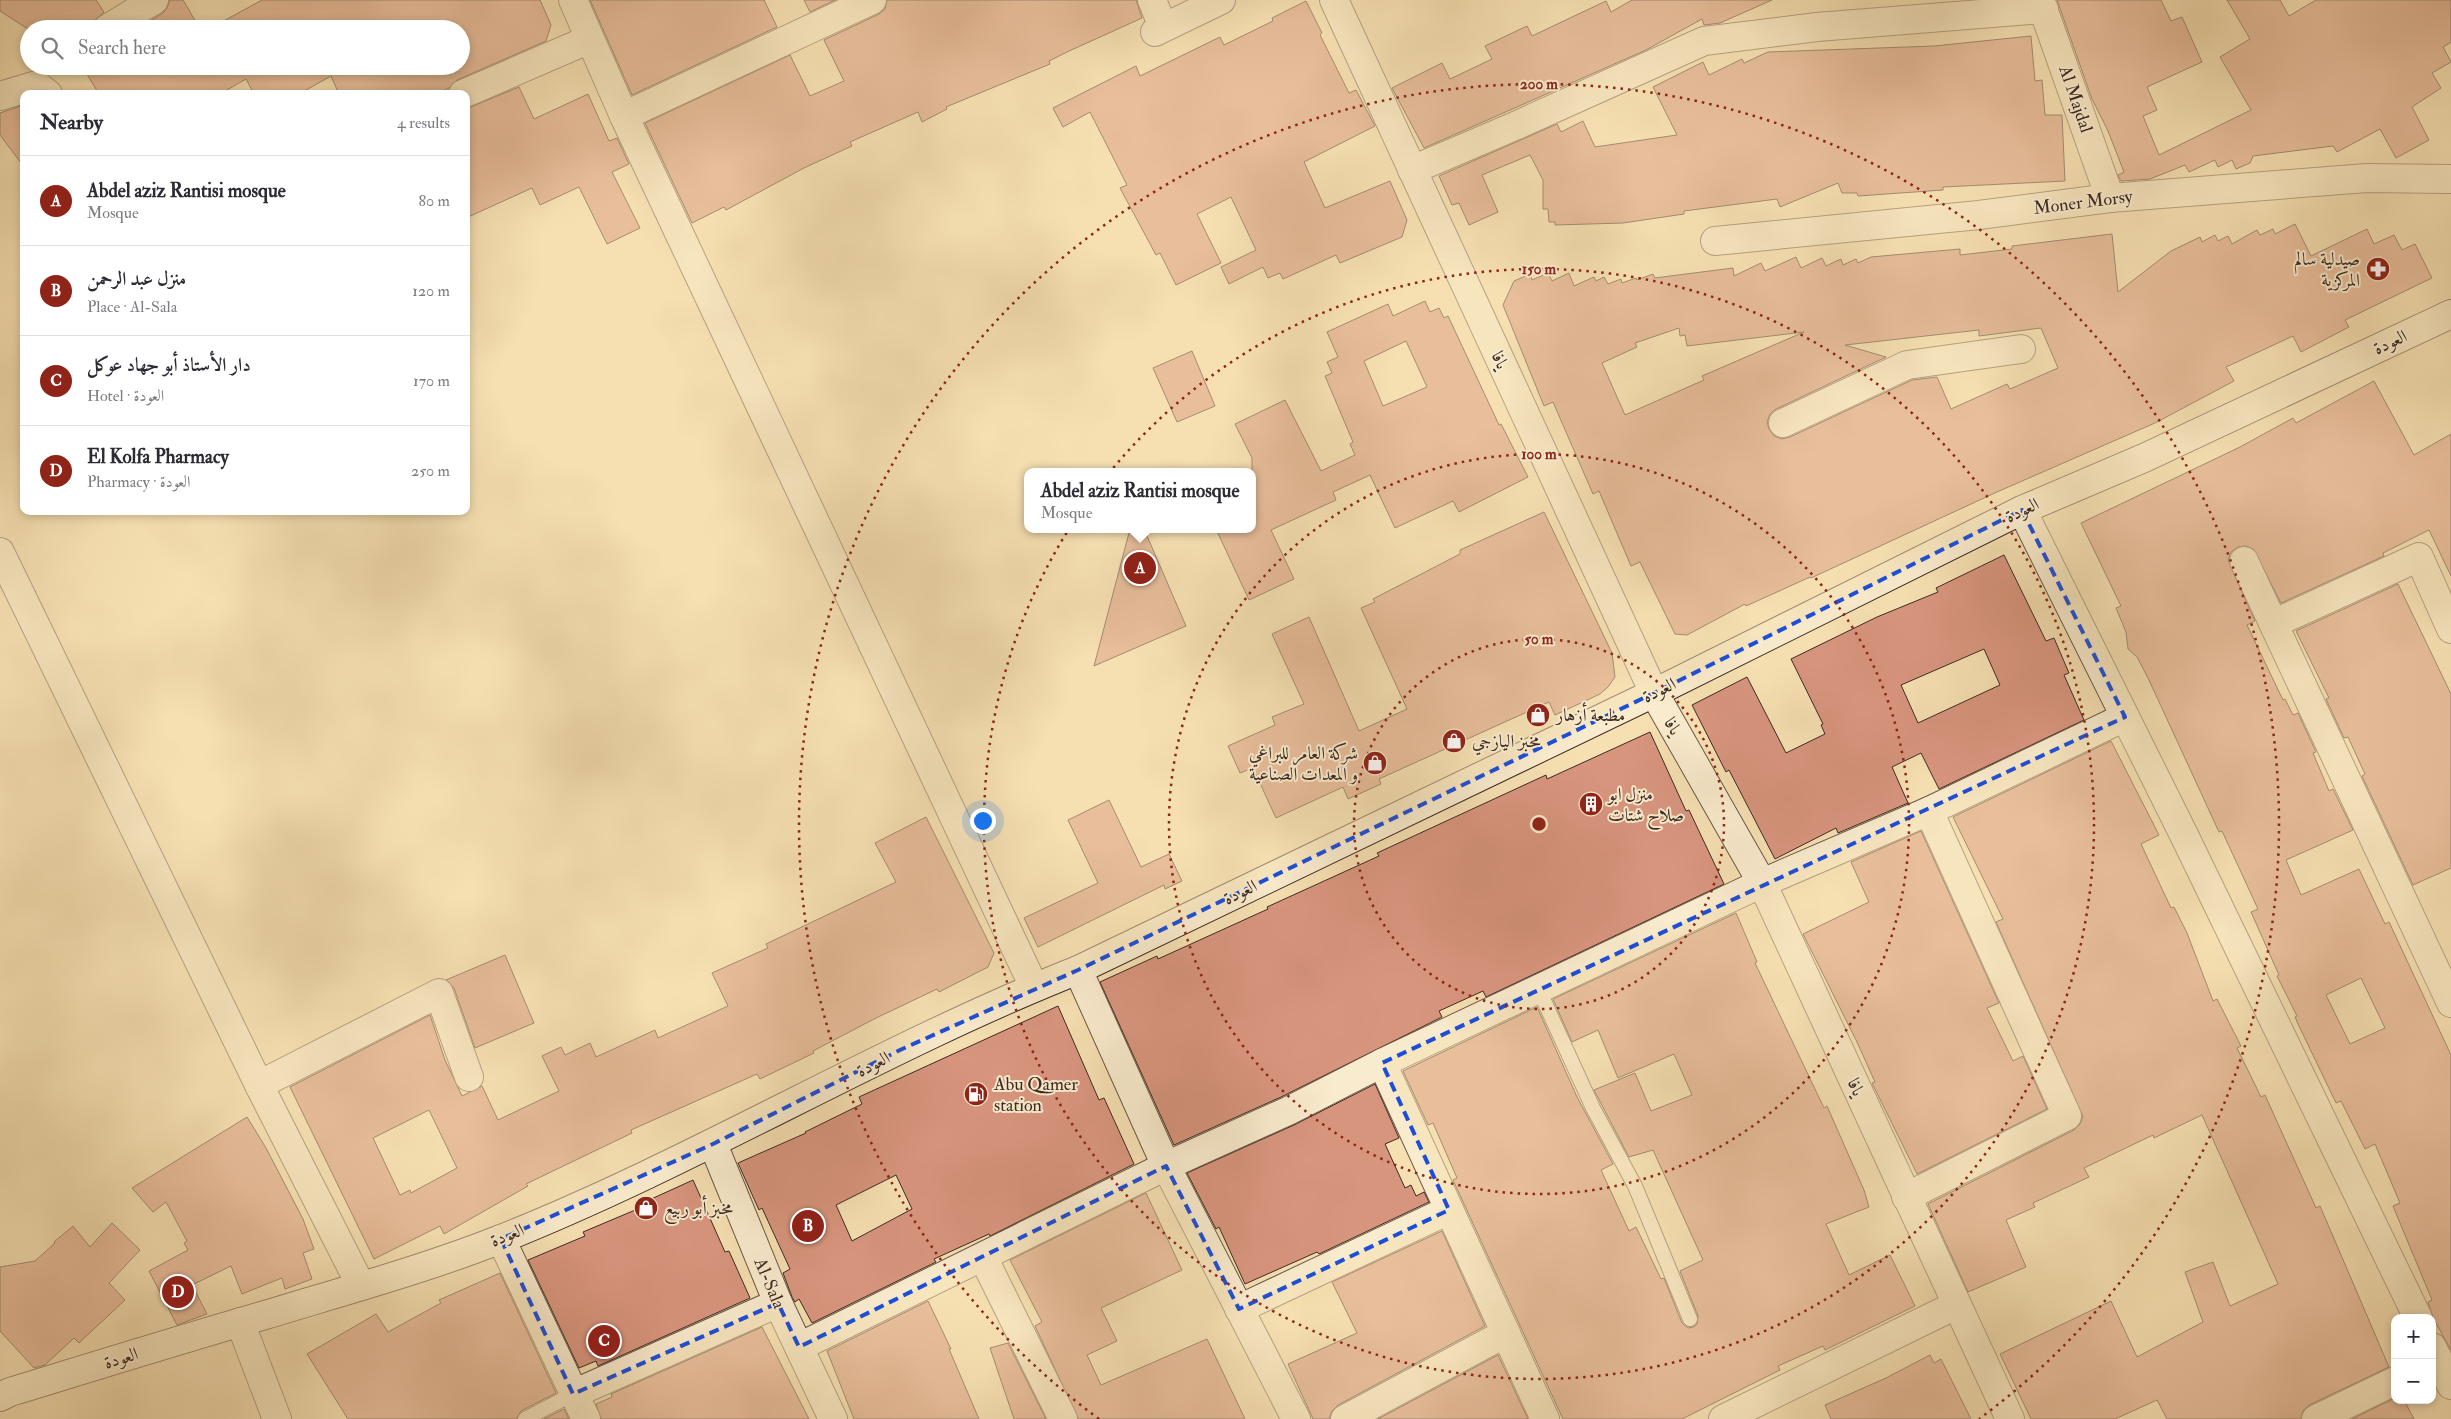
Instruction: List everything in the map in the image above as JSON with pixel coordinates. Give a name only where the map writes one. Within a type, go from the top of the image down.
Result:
[{"type":"street","points":[[122,20],[154,0]]},
{"type":"street","points":[[573,0],[624,116],[1034,988]]},
{"type":"street","points":[[624,116],[872,0]]},
{"type":"street","points":[[1152,0],[1159,30],[1220,0]]},
{"type":"street","name":"يافا","points":[[1334,0],[1654,693],[1762,883],[2010,1419]]},
{"type":"street","points":[[1412,170],[1704,41],[1817,27],[2042,4]]},
{"type":"street","name":"Al Majdal","points":[[2042,4],[2110,198]]},
{"type":"street","points":[[470,91],[590,39]]},
{"type":"street","points":[[0,91],[29,75]]},
{"type":"street","points":[[20,90],[37,85],[43,90]]},
{"type":"street","points":[[0,96],[20,90]]},
{"type":"street","name":"Moner Morsy","points":[[1716,241],[1979,215],[2110,198],[2358,179],[2451,179]]},
{"type":"street","name":"العودة","points":[[0,1397],[10,1392],[362,1286],[501,1239],[713,1144],[900,1050],[1034,988],[1078,970],[1654,693],[2022,510],[2144,458],[2451,314]]},
{"type":"street","points":[[1783,423],[1907,365],[2021,349]]},
{"type":"street","points":[[2022,510],[2416,1314]]},
{"type":"street","points":[[0,552],[259,1085],[362,1286]]},
{"type":"street","points":[[2275,623],[2419,557],[2451,629]]},
{"type":"street","points":[[2244,561],[2275,623],[2451,1003]]},
{"type":"street","points":[[799,1347],[1166,1166],[1288,1111],[1382,1063],[1762,883],[1928,811],[2125,717]]},
{"type":"street","points":[[1906,1197],[2067,1116],[1928,811]]},
{"type":"street","points":[[1078,970],[1166,1166],[1296,1419]]},
{"type":"street","points":[[259,1085],[439,993],[469,1077]]},
{"type":"street","points":[[1382,1063],[1545,1419]]},
{"type":"street","name":"Al-Sala","points":[[713,1144],[778,1303],[833,1419]]},
{"type":"street","points":[[1239,1309],[1449,1210]]},
{"type":"street","points":[[501,1239],[586,1419]]},
{"type":"street","points":[[983,1257],[1063,1419]]},
{"type":"street","points":[[573,1394],[778,1303]]},
{"type":"street","points":[[1723,1419],[1956,1305]]},
{"type":"street","points":[[240,1322],[277,1419]]},
{"type":"street","points":[[1345,1419],[1506,1333]]},
{"type":"street","points":[[2435,1359],[2451,1386]]},
{"type":"street","points":[[2316,1419],[2391,1383]]},
{"type":"lane","points":[[1539,990],[1593,1108],[1635,1186],[1690,1319]]},
{"type":"lane","points":[[525,1419],[573,1394]]},
{"type":"highlighted area","points":[[2022,510],[2125,717],[1382,1063],[1449,1210],[1239,1309],[1166,1166],[799,1347],[778,1303],[573,1394],[501,1239],[713,1144],[900,1050],[1078,970],[1654,693]]},
{"type":"building","points":[[0,0],[96,0],[104,12],[95,20],[20,20],[20,24],[0,11]]},
{"type":"building","points":[[170,0],[183,0],[195,20],[152,20],[167,8]]},
{"type":"building","points":[[262,0],[540,0],[551,25],[546,41],[470,74],[470,20],[225,20]]},
{"type":"building","points":[[590,0],[764,0],[777,27],[632,95]]},
{"type":"building","points":[[804,0],[835,0],[810,12]]},
{"type":"building","points":[[887,0],[1136,0],[1142,18],[1049,61],[1050,64],[946,107],[947,109],[922,122],[918,112],[850,142],[852,146],[804,168],[726,210],[724,207],[692,223],[645,123],[790,55],[810,96],[844,81],[824,40],[879,14],[885,9]]},
{"type":"building","points":[[1632,0],[1772,0],[1720,23],[1704,25],[1702,19],[1646,50],[1424,148],[1392,88],[1442,63],[1450,79],[1492,59],[1485,46],[1527,26],[1532,36],[1606,1],[1611,12]]},
{"type":"building","points":[[2057,0],[2161,0],[2171,21],[2182,17],[2202,62],[2147,87],[2157,110],[2143,116],[2159,155],[2251,110],[2220,57],[2250,39],[2227,0],[2280,0],[2289,16],[2316,0],[2451,0],[2451,42],[2443,47],[2451,62],[2432,73],[2441,88],[2412,107],[2429,140],[2396,158],[2380,129],[2337,152],[2333,146],[2253,156],[2250,163],[2236,169],[2232,160],[2218,167],[2215,160],[2189,172],[2185,165],[2150,179],[2121,181],[2118,175],[2124,172],[2108,131],[2092,99]]},
{"type":"building","points":[[1306,1],[1322,33],[1320,35],[1349,93],[1356,90],[1375,126],[1304,162],[1325,208],[1390,181],[1407,220],[1402,237],[1340,263],[1336,255],[1283,279],[1280,273],[1268,278],[1263,267],[1229,284],[1221,267],[1256,250],[1231,197],[1197,214],[1221,263],[1176,285],[1160,253],[1156,255],[1120,188],[1127,185],[1090,112],[1063,127],[1053,108],[1136,66],[1140,76],[1220,37],[1224,45],[1273,21],[1272,18]]},
{"type":"building","points":[[2031,36],[2035,81],[2042,80],[2045,115],[2062,115],[2065,181],[1943,187],[1943,190],[1858,196],[1857,193],[1842,193],[1838,183],[1780,207],[1777,199],[1684,211],[1684,214],[1623,223],[1555,225],[1555,222],[1549,222],[1548,209],[1543,209],[1543,180],[1530,155],[1482,175],[1498,212],[1469,225],[1459,203],[1452,205],[1439,176],[1557,124],[1561,132],[1583,121],[1595,147],[1677,135],[1653,87],[1703,62],[1709,75],[1742,59],[1744,63],[1768,52],[1934,46]]},
{"type":"building","points":[[87,75],[468,75],[457,80],[445,90],[337,90],[331,76],[306,90],[252,90],[246,79],[227,90],[97,90]]},
{"type":"building","points":[[519,87],[534,119],[588,94],[609,141],[617,138],[629,164],[612,172],[640,228],[607,244],[579,187],[540,205],[532,188],[470,216],[470,107]]},
{"type":"building","points":[[20,106],[20,162],[0,135],[0,113]]},
{"type":"building","points":[[2295,224],[2311,256],[2367,229],[2374,244],[2394,235],[2402,250],[2415,244],[2432,278],[2345,320],[2349,327],[2301,352],[2293,336],[2226,367],[2234,381],[2155,423],[1997,492],[1811,578],[1746,606],[1745,604],[1687,635],[1675,634],[1640,562],[1631,566],[1599,491],[1593,494],[1553,402],[1544,406],[1503,305],[1514,281],[1530,274],[1532,280],[1548,273],[1552,281],[1569,273],[1574,286],[1594,277],[1596,281],[1604,277],[1608,284],[1621,279],[1622,283],[1636,278],[1637,280],[1653,274],[1655,278],[1733,268],[1734,276],[1761,263],[1765,271],[1796,257],[1801,268],[1822,258],[1826,266],[1841,259],[1843,265],[1856,259],[1858,263],[1871,257],[1960,249],[1960,255],[2012,249],[2012,246],[2112,234],[2118,292],[2171,251],[2200,237],[2202,242],[2215,235],[2218,241],[2228,236],[2232,244],[2257,230],[2260,235],[2273,229],[2275,234]],"holes":[[[1679,328],[1680,336],[1685,335],[1687,346],[1804,332],[1702,376],[1704,380],[1625,415],[1602,363],[1637,347],[1635,343]],[[2041,328],[2058,368],[2010,389],[2007,384],[1951,409],[1937,377],[1912,380],[1790,437],[1782,439],[1774,436],[1769,429],[1767,422],[1770,414],[1776,409],[1886,357],[1845,345],[1979,330],[1979,336]]]},
{"type":"building","points":[[1425,301],[1430,312],[1439,308],[1444,318],[1448,316],[1499,425],[1501,424],[1528,477],[1459,512],[1453,501],[1395,528],[1370,475],[1333,492],[1336,500],[1271,530],[1294,579],[1249,600],[1218,533],[1256,533],[1256,468],[1252,468],[1252,458],[1235,424],[1285,400],[1321,471],[1355,455],[1350,444],[1353,442],[1325,376],[1332,373],[1327,362],[1338,357],[1327,332],[1388,304],[1393,316]],"holes":[[[1406,341],[1427,387],[1383,406],[1364,361]]]},
{"type":"building","points":[[1192,351],[1215,406],[1177,422],[1153,368]]},
{"type":"building","points":[[2374,381],[2414,455],[2451,434],[2451,576],[2429,530],[2383,553],[2384,556],[2281,603],[2253,549],[2246,546],[2238,547],[2231,552],[2228,560],[2255,621],[2247,625],[2283,700],[2285,699],[2293,715],[2298,713],[2316,752],[2313,753],[2329,791],[2333,789],[2353,830],[2286,860],[2301,895],[2359,869],[2385,924],[2389,922],[2451,1055],[2451,1350],[2436,1323],[2436,1314],[2432,1314],[2428,1302],[2432,1300],[2393,1206],[2400,1203],[2375,1144],[2365,1149],[2341,1101],[2336,1103],[2299,1026],[2295,1017],[2297,1016],[2277,976],[2279,975],[2251,912],[2258,909],[2222,831],[2219,832],[2148,678],[2137,657],[2128,649],[2126,632],[2116,608],[2121,606],[2081,523],[2240,447],[2293,418],[2296,423]],"holes":[[[2361,978],[2385,1028],[2350,1044],[2326,995]]]},
{"type":"building","points":[[1544,512],[1612,653],[1615,677],[1608,687],[1600,694],[1555,715],[1549,702],[1379,779],[1381,784],[1348,799],[1343,787],[1276,818],[1253,768],[1240,773],[1228,746],[1275,725],[1272,717],[1304,704],[1272,634],[1309,617],[1359,731],[1407,709],[1361,608],[1375,602],[1373,599],[1460,554],[1460,550]]},
{"type":"building","points":[[1129,533],[1146,533],[1186,626],[1094,666]]},
{"type":"building","points":[[2004,555],[2046,641],[2054,638],[2069,673],[2064,675],[2084,720],[1939,789],[1921,753],[1892,767],[1908,803],[1838,833],[1836,828],[1775,859],[1729,770],[1726,772],[1692,705],[1747,677],[1786,753],[1825,734],[1821,725],[1823,724],[1791,659],[1877,617],[1938,592],[1936,588]],"holes":[[[1984,649],[2000,685],[1918,723],[1901,685]]]},
{"type":"building","points":[[2398,584],[2451,694],[2451,868],[2413,885],[2362,776],[2365,774],[2348,737],[2344,738],[2326,699],[2329,698],[2296,631]]},
{"type":"building","points":[[1650,732],[1686,811],[1689,810],[1724,884],[1486,997],[1483,991],[1439,1011],[1442,1017],[1281,1097],[1174,1145],[1100,982],[1157,956],[1158,959],[1268,909],[1267,907],[1379,856],[1377,853],[1546,775],[1547,779]]},
{"type":"building","points":[[2111,741],[2159,835],[2141,844],[2171,908],[2174,907],[2187,933],[2213,1001],[2217,999],[2241,1046],[2237,1048],[2261,1097],[2265,1095],[2316,1208],[2320,1206],[2389,1367],[2309,1405],[2303,1411],[2301,1419],[2167,1419],[2157,1400],[2115,1419],[2031,1419],[2000,1354],[2111,1301],[2137,1357],[2203,1322],[2185,1272],[2213,1262],[2230,1306],[2278,1284],[2202,1115],[2154,1138],[2153,1135],[2084,1168],[2089,1177],[2033,1203],[2035,1207],[2006,1220],[2026,1267],[1968,1292],[1928,1204],[2074,1130],[2080,1124],[2083,1117],[1996,922],[2003,919],[1953,817]]},
{"type":"building","points":[[1109,800],[1141,867],[1169,854],[1182,881],[1165,889],[1164,885],[1038,947],[1024,918],[1098,883],[1068,820]]},
{"type":"building","points":[[926,817],[994,953],[988,967],[939,992],[937,989],[874,1019],[813,1051],[814,1053],[760,1079],[757,1074],[631,1130],[632,1133],[526,1184],[528,1186],[444,1234],[440,1226],[374,1259],[290,1087],[430,1015],[445,1060],[462,1096],[482,1086],[498,1120],[559,1091],[542,1056],[561,1047],[565,1055],[590,1043],[596,1057],[655,1030],[658,1038],[728,1006],[712,973],[768,948],[766,944],[896,882],[875,843]],"holes":[[[429,1110],[457,1168],[411,1193],[410,1190],[400,1195],[373,1138]]]},
{"type":"building","points":[[1921,831],[1999,1003],[1987,1008],[2013,1061],[2023,1056],[2047,1109],[1917,1174],[1872,1083],[1875,1082],[1857,1042],[1803,934],[1869,902],[1851,862]]},
{"type":"building","points":[[1736,913],[1757,962],[1755,963],[1824,1108],[1827,1106],[1864,1190],[1869,1207],[1826,1224],[1849,1275],[1890,1255],[1915,1306],[1825,1350],[1823,1346],[1778,1366],[1780,1370],[1682,1419],[1563,1419],[1453,1180],[1457,1178],[1433,1123],[1428,1125],[1403,1071],[1537,1007],[1577,1097],[1613,1164],[1601,1170],[1629,1231],[1636,1227],[1661,1279],[1664,1278],[1682,1323],[1688,1328],[1694,1327],[1697,1324],[1698,1316],[1680,1271],[1703,1260],[1653,1150],[1629,1157],[1594,1090],[1635,1073],[1651,1111],[1692,1095],[1674,1054],[1618,1078],[1598,1030],[1572,1042],[1553,999]]},
{"type":"building","points":[[505,955],[534,1023],[475,1048],[454,988],[446,980]]},
{"type":"building","points":[[1058,1006],[1099,1100],[1104,1098],[1134,1164],[990,1236],[989,1234],[934,1259],[936,1262],[812,1323],[799,1299],[795,1302],[792,1297],[783,1273],[790,1269],[762,1208],[759,1210],[738,1163],[806,1133],[862,1104],[859,1097]],"holes":[[[896,1175],[912,1209],[852,1241],[836,1205]]]},
{"type":"building","points":[[1375,1084],[1399,1138],[1385,1144],[1405,1188],[1411,1185],[1416,1196],[1424,1192],[1429,1202],[1319,1254],[1317,1252],[1245,1284],[1219,1227],[1216,1229],[1187,1173],[1294,1125]]},
{"type":"building","points":[[247,1117],[266,1148],[303,1219],[314,1249],[303,1253],[312,1279],[285,1289],[282,1278],[242,1294],[231,1266],[192,1285],[207,1314],[177,1325],[149,1271],[188,1250],[184,1243],[187,1241],[166,1202],[153,1212],[132,1188]]},
{"type":"building","points":[[693,1180],[725,1252],[729,1251],[750,1298],[598,1366],[596,1361],[579,1368],[528,1260],[585,1236],[583,1232],[640,1208],[638,1205]]},
{"type":"building","points":[[1146,1193],[1182,1270],[1101,1308],[1117,1341],[1087,1355],[1101,1385],[1207,1339],[1245,1419],[1078,1419],[1035,1326],[1042,1322],[1010,1260]]},
{"type":"building","points":[[112,1223],[140,1250],[109,1283],[125,1300],[79,1343],[74,1338],[45,1365],[34,1368],[0,1331],[0,1267],[35,1261],[73,1226],[90,1247]]},
{"type":"building","points":[[1442,1231],[1485,1326],[1338,1405],[1332,1411],[1329,1419],[1313,1419],[1288,1364],[1357,1333],[1332,1282]]},
{"type":"building","points":[[500,1273],[556,1393],[521,1411],[516,1419],[348,1419],[307,1354],[376,1314],[388,1332],[441,1303],[439,1300]]},
{"type":"building","points":[[928,1301],[951,1349],[949,1349],[979,1419],[854,1419],[827,1351]]},
{"type":"building","points":[[762,1327],[809,1419],[601,1419],[596,1404],[612,1397],[611,1394]]},
{"type":"building","points":[[1008,1343],[1046,1419],[1014,1419],[990,1348]]},
{"type":"building","points":[[1498,1355],[1528,1419],[1378,1419]]},
{"type":"building","points":[[1930,1355],[1934,1363],[1941,1359],[1971,1419],[1831,1419],[1825,1405],[1886,1378]]},
{"type":"building","points":[[2391,1400],[2391,1404],[2406,1404],[2414,1419],[2352,1419]]},
{"type":"building","points":[[564,1409],[569,1419],[544,1419]]},
{"type":"place","name":"صيدلية سالم المركزية","points":[[2378,269]]},
{"type":"place","name":"Abdel aziz Rantisi mosque","points":[[1140,568]]},
{"type":"place","name":"مطبعة أزهار","points":[[1538,715]]},
{"type":"place","name":"مخبز اليازجي","points":[[1454,741]]},
{"type":"place","name":"شركة العامر للبراغي و المعدات الصناعية","points":[[1375,763]]},
{"type":"place","name":"منزل ابو صلاح شتات","points":[[1591,804]]},
{"type":"place","name":"Abu Qamer station","points":[[976,1094]]},
{"type":"place","name":"مخبز أبو ربيع","points":[[646,1208]]},
{"type":"place","name":"منزل عبد الرحمن","points":[[808,1226]]},
{"type":"place","name":"El Kolfa Pharmacy","points":[[178,1292]]},
{"type":"place","name":"دار الأستاذ أبو جهاد عوكل","points":[[604,1341]]}]
